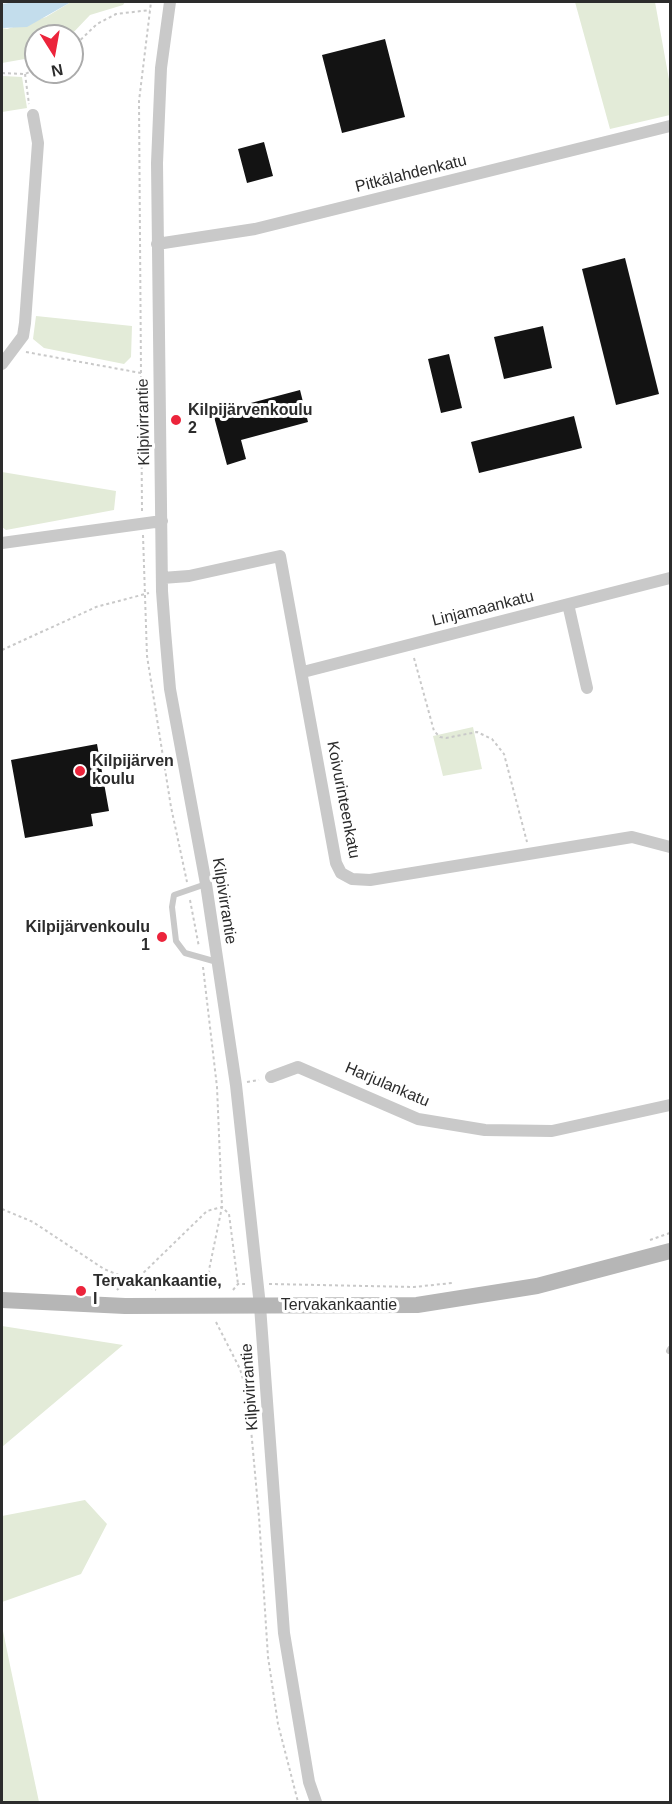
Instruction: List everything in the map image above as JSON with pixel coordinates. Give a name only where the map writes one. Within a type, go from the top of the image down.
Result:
[{"type":"street","name":"Kilpivirrantie","points":[[170,2],[160,78],[157,163],[162,585],[170,689],[206,884],[236,1085],[260,1306],[284,1634],[309,1782],[316,1803]]},
{"type":"street","points":[[2,364],[15,350],[23,336],[38,143],[33,116]]},
{"type":"street","name":"Pitkälahdenkatu","points":[[157,244],[255,229],[670,126]]},
{"type":"street","points":[[2,543],[162,521]]},
{"type":"street","name":"Koivurinteenkatu","points":[[162,585],[189,576],[280,556],[303,672],[336,863],[341,873],[352,879],[370,880],[632,837],[670,847]]},
{"type":"street","name":"Linjamaankatu","points":[[303,672],[670,578]]},
{"type":"street","points":[[568,604],[587,688]]},
{"type":"street","name":"Harjulankatu","points":[[271,1077],[298,1067],[418,1119],[485,1130],[552,1131],[670,1105]]},
{"type":"street","name":"Tervakankaantie","points":[[2,1300],[125,1306],[417,1305],[471,1299],[537,1286],[670,1251]]},
{"type":"lane","points":[[206,884],[174,895],[172,908],[176,941],[185,953],[217,962]]},
{"type":"path","points":[[142,507],[139,101],[151,2]]},
{"type":"path","points":[[84,36],[97,24],[116,14],[150,10]]},
{"type":"path","points":[[2,73],[24,74]]},
{"type":"path","points":[[27,84],[33,116]]},
{"type":"path","points":[[15,350],[141,373]]},
{"type":"path","points":[[142,532],[147,656],[155,714],[202,959],[217,1087],[222,1207],[209,1270],[210,1287]]},
{"type":"path","points":[[2,650],[96,607],[144,594],[162,585]]},
{"type":"path","points":[[410,645],[434,731],[440,737],[446,738],[477,732],[492,740],[504,754],[530,853]]},
{"type":"path","points":[[134,1282],[207,1211],[222,1207]]},
{"type":"path","points":[[222,1207],[229,1214],[238,1284]]},
{"type":"path","points":[[2,1209],[33,1222],[104,1269],[158,1291]]},
{"type":"path","points":[[649,1240],[670,1233]]},
{"type":"path","points":[[230,1293],[238,1284],[414,1287],[461,1282]]},
{"type":"path","points":[[215,1319],[220,1335],[240,1370],[248,1396],[268,1657],[278,1724],[298,1803]]},
{"type":"green space","points":[[71,2],[125,2],[123,5],[90,15],[81,24],[24,24],[24,59],[2,63],[2,28],[7,29],[46,17]]},
{"type":"green space","points":[[575,2],[655,2],[670,85],[670,115],[610,129]]},
{"type":"green space","points":[[2,76],[22,77],[27,108],[2,112]]},
{"type":"green space","points":[[36,316],[132,326],[131,357],[124,364],[44,348],[33,339]]},
{"type":"green space","points":[[2,472],[116,491],[114,510],[6,530],[2,527]]},
{"type":"green space","points":[[473,727],[482,769],[443,776],[433,736]]},
{"type":"green space","points":[[2,1326],[123,1345],[2,1447]]},
{"type":"green space","points":[[85,1500],[107,1524],[81,1574],[2,1602],[2,1516]]},
{"type":"green space","points":[[2,1626],[11,1670],[39,1802],[2,1802]]},
{"type":"water","points":[[71,2],[32,24],[24,24],[24,27],[2,28],[2,4]]},
{"type":"building","points":[[385,39],[405,117],[342,133],[322,55]]},
{"type":"building","points":[[264,142],[273,176],[247,183],[238,149]]},
{"type":"building","points":[[625,258],[659,394],[616,405],[582,269]]},
{"type":"building","points":[[543,326],[552,368],[504,379],[494,337]]},
{"type":"building","points":[[449,354],[462,408],[441,413],[428,359]]},
{"type":"building","points":[[300,390],[308,422],[241,440],[246,459],[227,465],[213,413]]},
{"type":"building","points":[[574,416],[582,448],[479,473],[471,442]]},
{"type":"building","points":[[97,744],[109,811],[91,814],[93,826],[25,838],[11,760]]},
{"type":"place","name":"Kilpijärvenkoulu 2","points":[[176,420]]},
{"type":"place","name":"Kilpijärven koulu","points":[[80,771]]},
{"type":"place","name":"Kilpijärvenkoulu 1","points":[[162,937]]},
{"type":"place","name":"Tervakankaantie, I","points":[[81,1291]]}]
